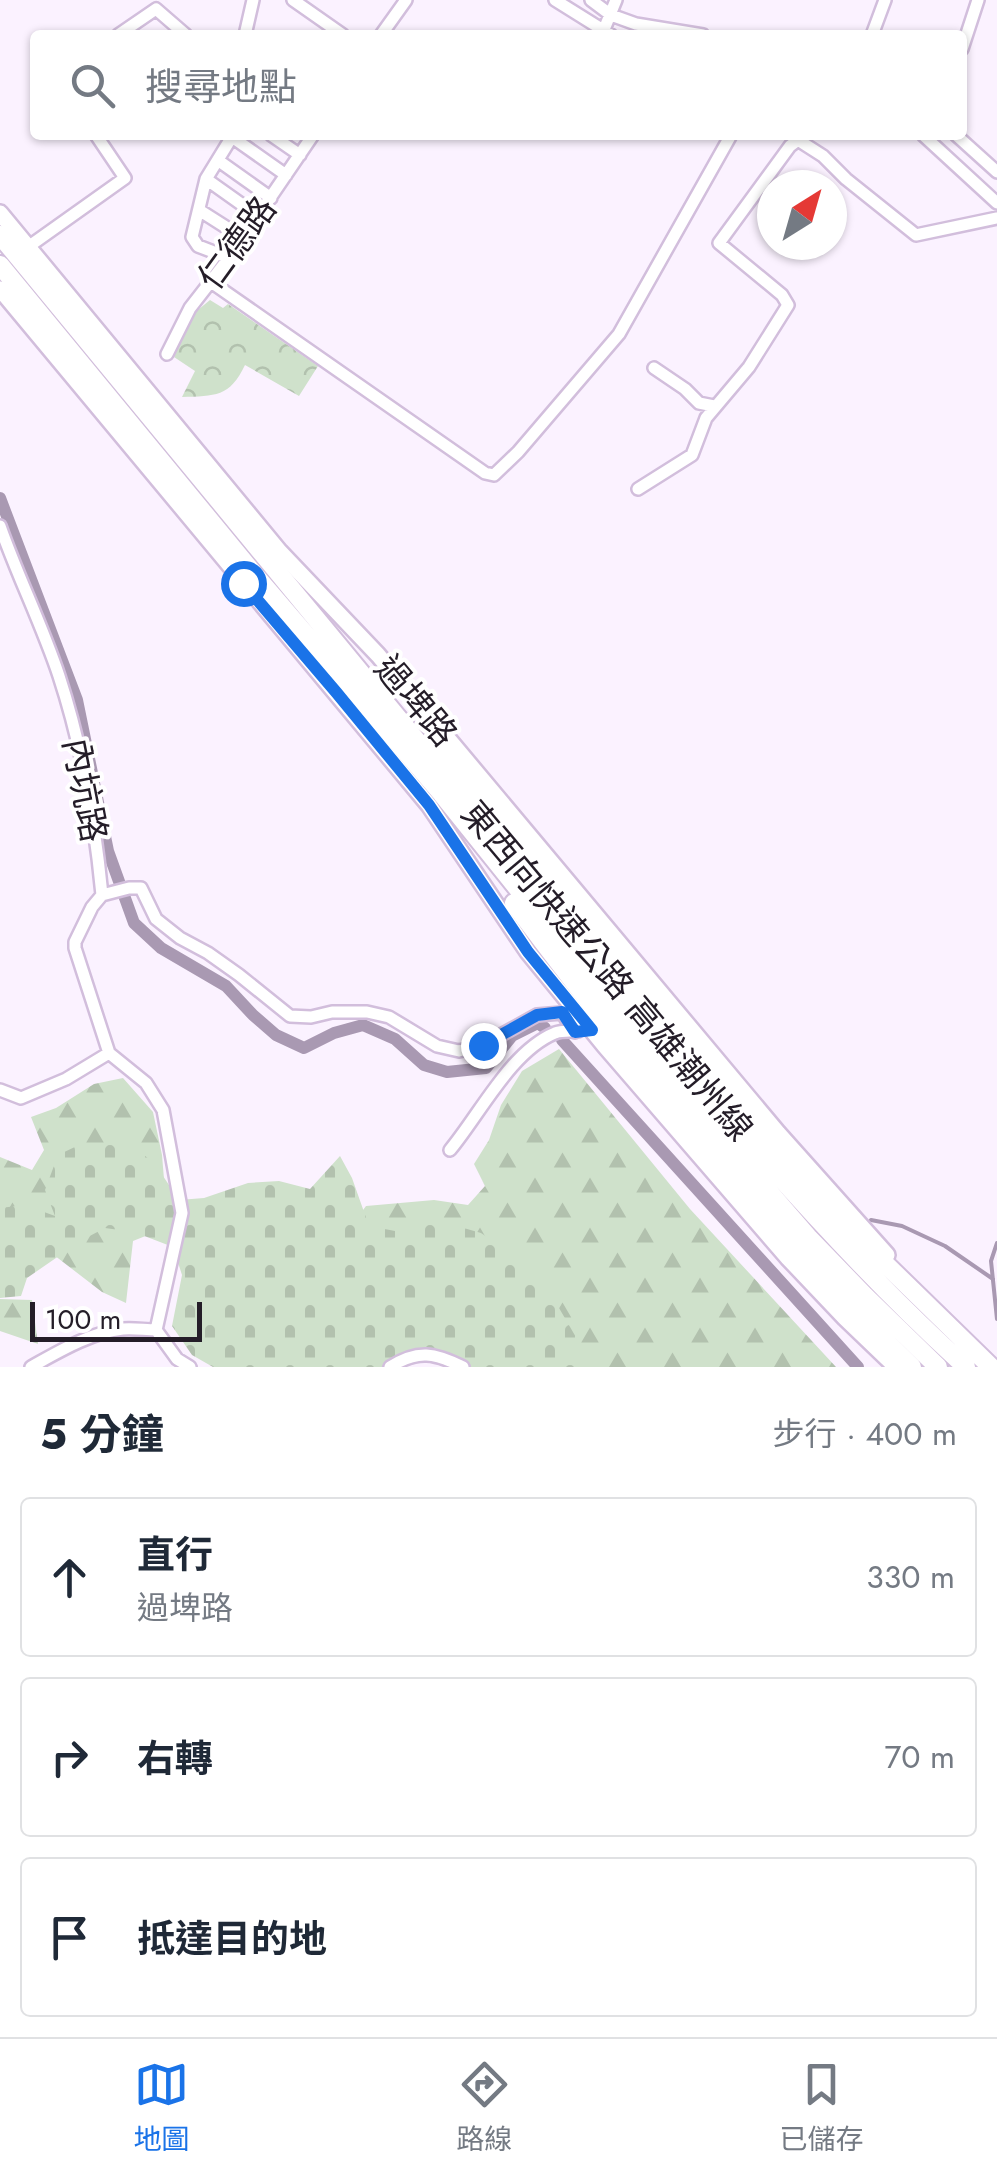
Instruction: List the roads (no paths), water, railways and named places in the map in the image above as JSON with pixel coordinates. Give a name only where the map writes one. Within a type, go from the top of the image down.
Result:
[{"type":"highway","name":"東西向快速公路 高雄潮州線","points":[[0,236],[757,1152],[821,1223],[966,1367]]},
{"type":"highway","name":"東西向快速公路 高雄潮州線","points":[[0,266],[442,794],[627,1025],[808,1237],[938,1367]]},
{"type":"highway","points":[[270,561],[463,777],[769,1142],[890,1271],[994,1365]]},
{"type":"highway","points":[[442,794],[475,849],[614,1036],[796,1250],[912,1367]]},
{"type":"main road","name":"過埤路","points":[[0,213],[280,552],[378,655],[778,1134],[895,1264],[994,1365]]},
{"type":"main road","name":"過埤路","points":[[0,289],[429,805],[528,952],[592,1030],[788,1258],[896,1367]]},
{"type":"street","points":[[250,30],[253,0]]},
{"type":"street","points":[[292,0],[336,30]]},
{"type":"street","points":[[385,30],[406,0]]},
{"type":"street","points":[[555,0],[601,30]]},
{"type":"street","points":[[591,0],[636,24],[673,30]]},
{"type":"street","points":[[608,30],[616,0]]},
{"type":"street","points":[[874,30],[884,0]]},
{"type":"street","points":[[967,34],[978,0]]},
{"type":"street","points":[[126,30],[156,10],[181,30]]},
{"type":"street","points":[[28,247],[124,178],[99,140]]},
{"type":"street","points":[[230,140],[206,179],[192,236],[198,246],[230,258]]},
{"type":"street","points":[[238,140],[286,175]]},
{"type":"street","points":[[278,140],[300,155]]},
{"type":"street","name":"仁德路","points":[[166,354],[190,308],[230,258],[310,140]]},
{"type":"street","points":[[211,282],[485,473],[494,475],[619,334],[728,140]]},
{"type":"street","points":[[638,489],[692,455],[706,418],[749,367],[788,306],[782,295],[719,243],[790,146],[798,140],[822,156],[916,235],[997,218]]},
{"type":"street","points":[[928,140],[997,204]]},
{"type":"street","points":[[962,140],[997,172]]},
{"type":"street","points":[[218,161],[270,198]]},
{"type":"street","points":[[206,179],[258,216]]},
{"type":"street","points":[[199,210],[243,238]]},
{"type":"street","points":[[654,368],[686,389],[699,403],[714,406]]},
{"type":"street","name":"內坑路","points":[[0,526],[60,678],[77,737],[102,895]]},
{"type":"street","points":[[190,1367],[176,1359],[156,1330],[182,1213],[163,1110],[146,1083],[109,1053],[75,948],[74,942],[102,895],[141,888],[156,919],[239,975],[290,1016],[367,1012],[388,1018],[437,1046],[459,1051],[483,1045],[537,1015],[562,1012],[575,1032]]},
{"type":"street","points":[[450,1150],[530,1049],[557,1031],[592,1030]]},
{"type":"street","points":[[0,1090],[20,1098],[66,1079],[109,1053]]},
{"type":"street","points":[[31,1367],[113,1330],[156,1330]]},
{"type":"street","points":[[390,1367],[402,1360],[431,1354],[463,1367]]},
{"type":"waterway","points":[[0,498],[77,700],[108,851],[134,923],[161,948],[226,986],[276,1035],[304,1048],[334,1033],[363,1025],[395,1039],[424,1065],[447,1072],[486,1068],[512,1036],[538,1023],[545,1028]]},
{"type":"waterway","points":[[562,1040],[858,1367]]},
{"type":"waterway","points":[[871,1220],[902,1226],[945,1246],[993,1279]]},
{"type":"waterway","points":[[997,1243],[991,1261],[997,1319]]}]
